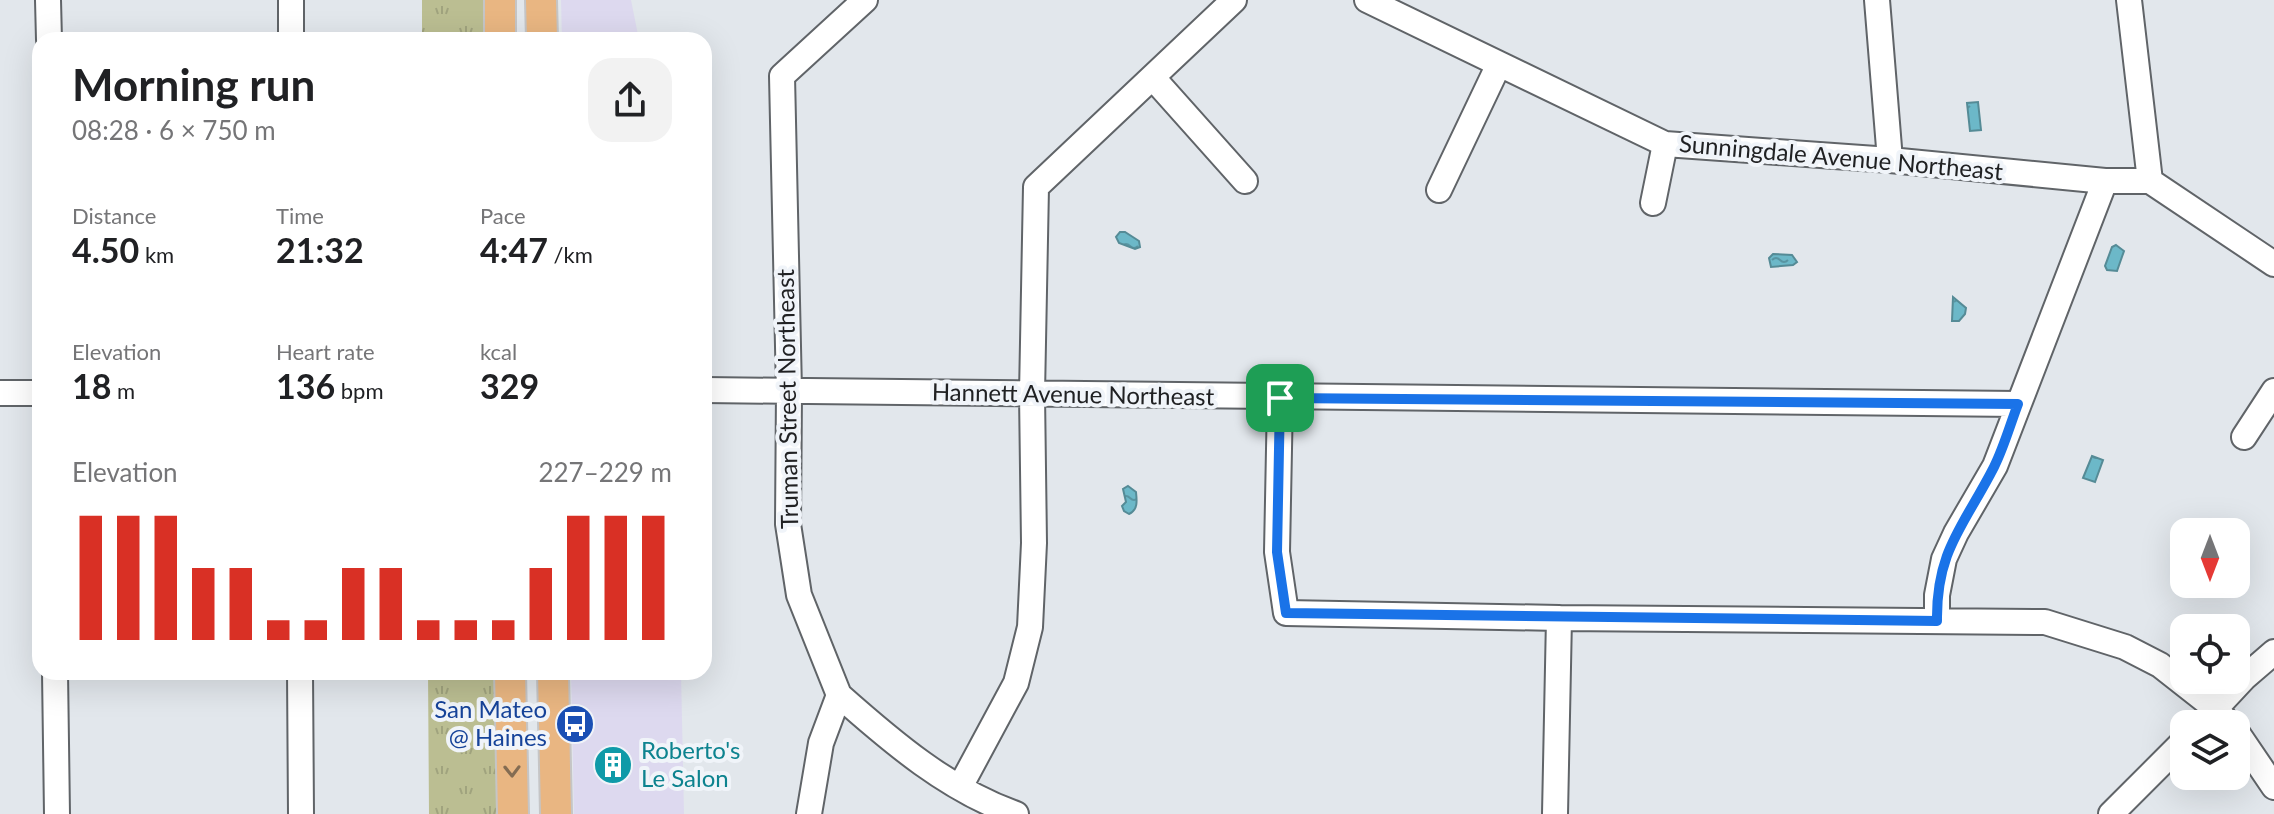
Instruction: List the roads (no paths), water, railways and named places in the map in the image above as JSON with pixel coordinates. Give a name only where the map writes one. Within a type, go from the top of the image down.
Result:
[{"type":"main road","points":[[500,0],[500,32]]},
{"type":"main road","points":[[541,0],[542,32]]},
{"type":"main road","points":[[510,680],[513,814]]},
{"type":"main road","points":[[553,680],[556,814]]},
{"type":"street","points":[[48,0],[49,32]]},
{"type":"street","points":[[291,0],[291,32]]},
{"type":"street","points":[[832,0],[862,3]]},
{"type":"street","points":[[960,787],[1016,683],[1030,627],[1034,543],[1032,394],[1036,187],[1154,79],[1234,0]]},
{"type":"street","name":"Sunningdale Avenue Northeast","points":[[1367,0],[1665,144],[1890,160],[2105,181],[2150,181]]},
{"type":"street","points":[[1877,0],[1890,160]]},
{"type":"street","points":[[2129,0],[2150,181],[2274,264]]},
{"type":"street","name":"Truman Street Northeast","points":[[839,695],[799,595],[788,524],[789,391],[782,76],[862,3]]},
{"type":"street","points":[[1439,190],[1499,64]]},
{"type":"street","points":[[1154,79],[1245,181]]},
{"type":"street","points":[[1653,203],[1665,144]]},
{"type":"street","points":[[1937,621],[1937,595],[1944,559],[1995,466],[2105,181]]},
{"type":"street","name":"Hannett Avenue Northeast","points":[[712,390],[2018,404]]},
{"type":"street","points":[[2244,437],[2274,391]]},
{"type":"street","points":[[0,393],[32,393]]},
{"type":"street","points":[[1280,398],[1277,552],[1286,613],[2032,621],[2084,632],[2125,647],[2160,665],[2207,710]]},
{"type":"street","points":[[1555,814],[1559,618]]},
{"type":"street","points":[[2222,710],[2244,678],[2274,652]]},
{"type":"street","points":[[55,680],[57,814]]},
{"type":"street","points":[[300,680],[301,814]]},
{"type":"street","points":[[809,814],[821,743],[839,695],[901,750],[960,787],[1016,814]]},
{"type":"street","points":[[2250,752],[2274,787]]},
{"type":"street","points":[[2111,814],[2170,755]]},
{"type":"water","points":[[1978,102],[1981,130],[1970,131],[1967,103]]},
{"type":"water","points":[[1120,232],[1139,241],[1140,247],[1135,249],[1119,243],[1116,237]]},
{"type":"water","points":[[2116,245],[2124,251],[2117,271],[2107,270],[2105,266],[2112,247]]},
{"type":"water","points":[[1773,254],[1792,255],[1797,262],[1771,267],[1769,258]]},
{"type":"water","points":[[1953,297],[1966,308],[1959,321],[1952,321]]},
{"type":"water","points":[[2092,456],[2103,460],[2095,482],[2083,478]]},
{"type":"water","points":[[1128,486],[1136,492],[1137,499],[1135,508],[1129,514],[1122,506],[1126,502],[1123,489]]},
{"type":"place","name":"San Mateo @ Haines","points":[[575,724]]},
{"type":"place","name":"Roberto's Le Salon","points":[[613,765]]}]
